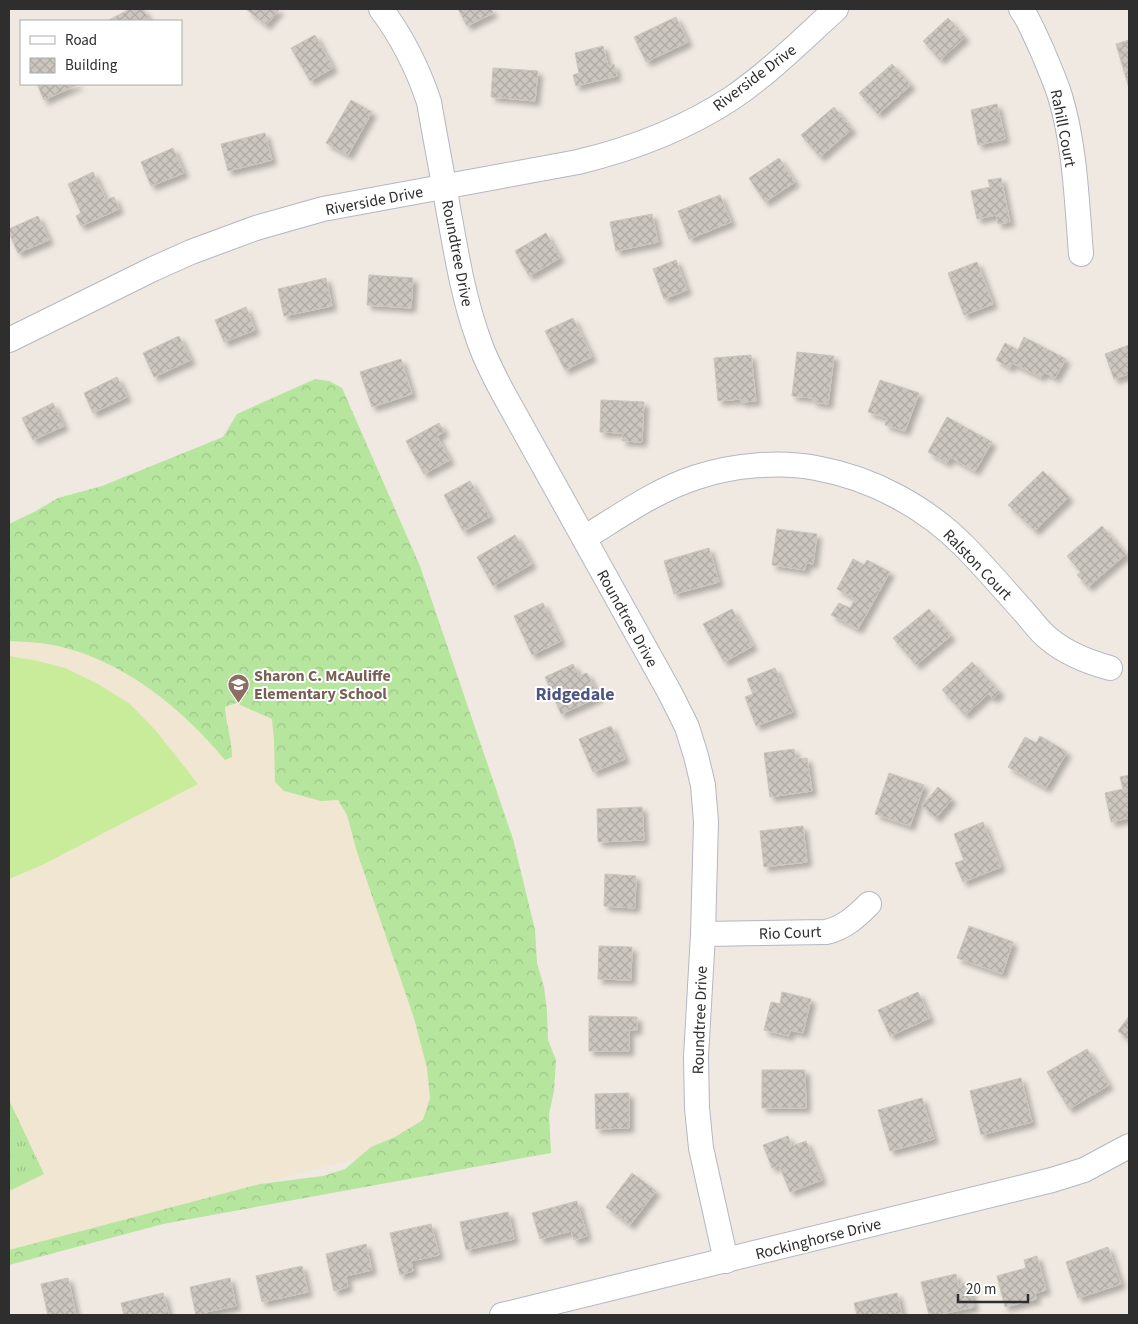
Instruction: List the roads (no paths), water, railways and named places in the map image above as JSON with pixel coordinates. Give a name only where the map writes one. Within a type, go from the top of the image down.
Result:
[{"type":"street","name":"Roundtree Drive","points":[[381,9],[392,24],[422,80],[429,102],[454,244],[470,316],[478,339],[502,391],[670,694],[686,727],[696,756],[703,785],[706,822],[703,934],[696,1057],[697,1108],[702,1148],[726,1261]]},
{"type":"street","name":"Riverside Drive","points":[[9,340],[153,269],[191,252],[256,228],[323,209],[578,162],[607,155],[654,139],[698,118],[732,98],[772,68],[836,9]]},
{"type":"street","name":"Rahill Court","points":[[1021,9],[1051,70],[1067,123],[1073,162],[1081,254]]},
{"type":"street","name":"Ralston Court","points":[[584,538],[662,490],[696,477],[733,468],[762,465],[816,468],[873,485],[909,502],[941,525],[964,546],[1048,639],[1076,656],[1091,663],[1110,668]]},
{"type":"street","name":"Rio Court","points":[[703,934],[826,932],[836,930],[846,924],[869,904]]},
{"type":"street","name":"Rockinghorse Drive","points":[[502,1315],[1052,1180],[1084,1170],[1129,1146]]},
{"type":"place","name":"Sharon C. McAuliffe Elementary School","points":[[238,703]]},
{"type":"district","name":"Ridgedale","points":[[575,694]]}]
